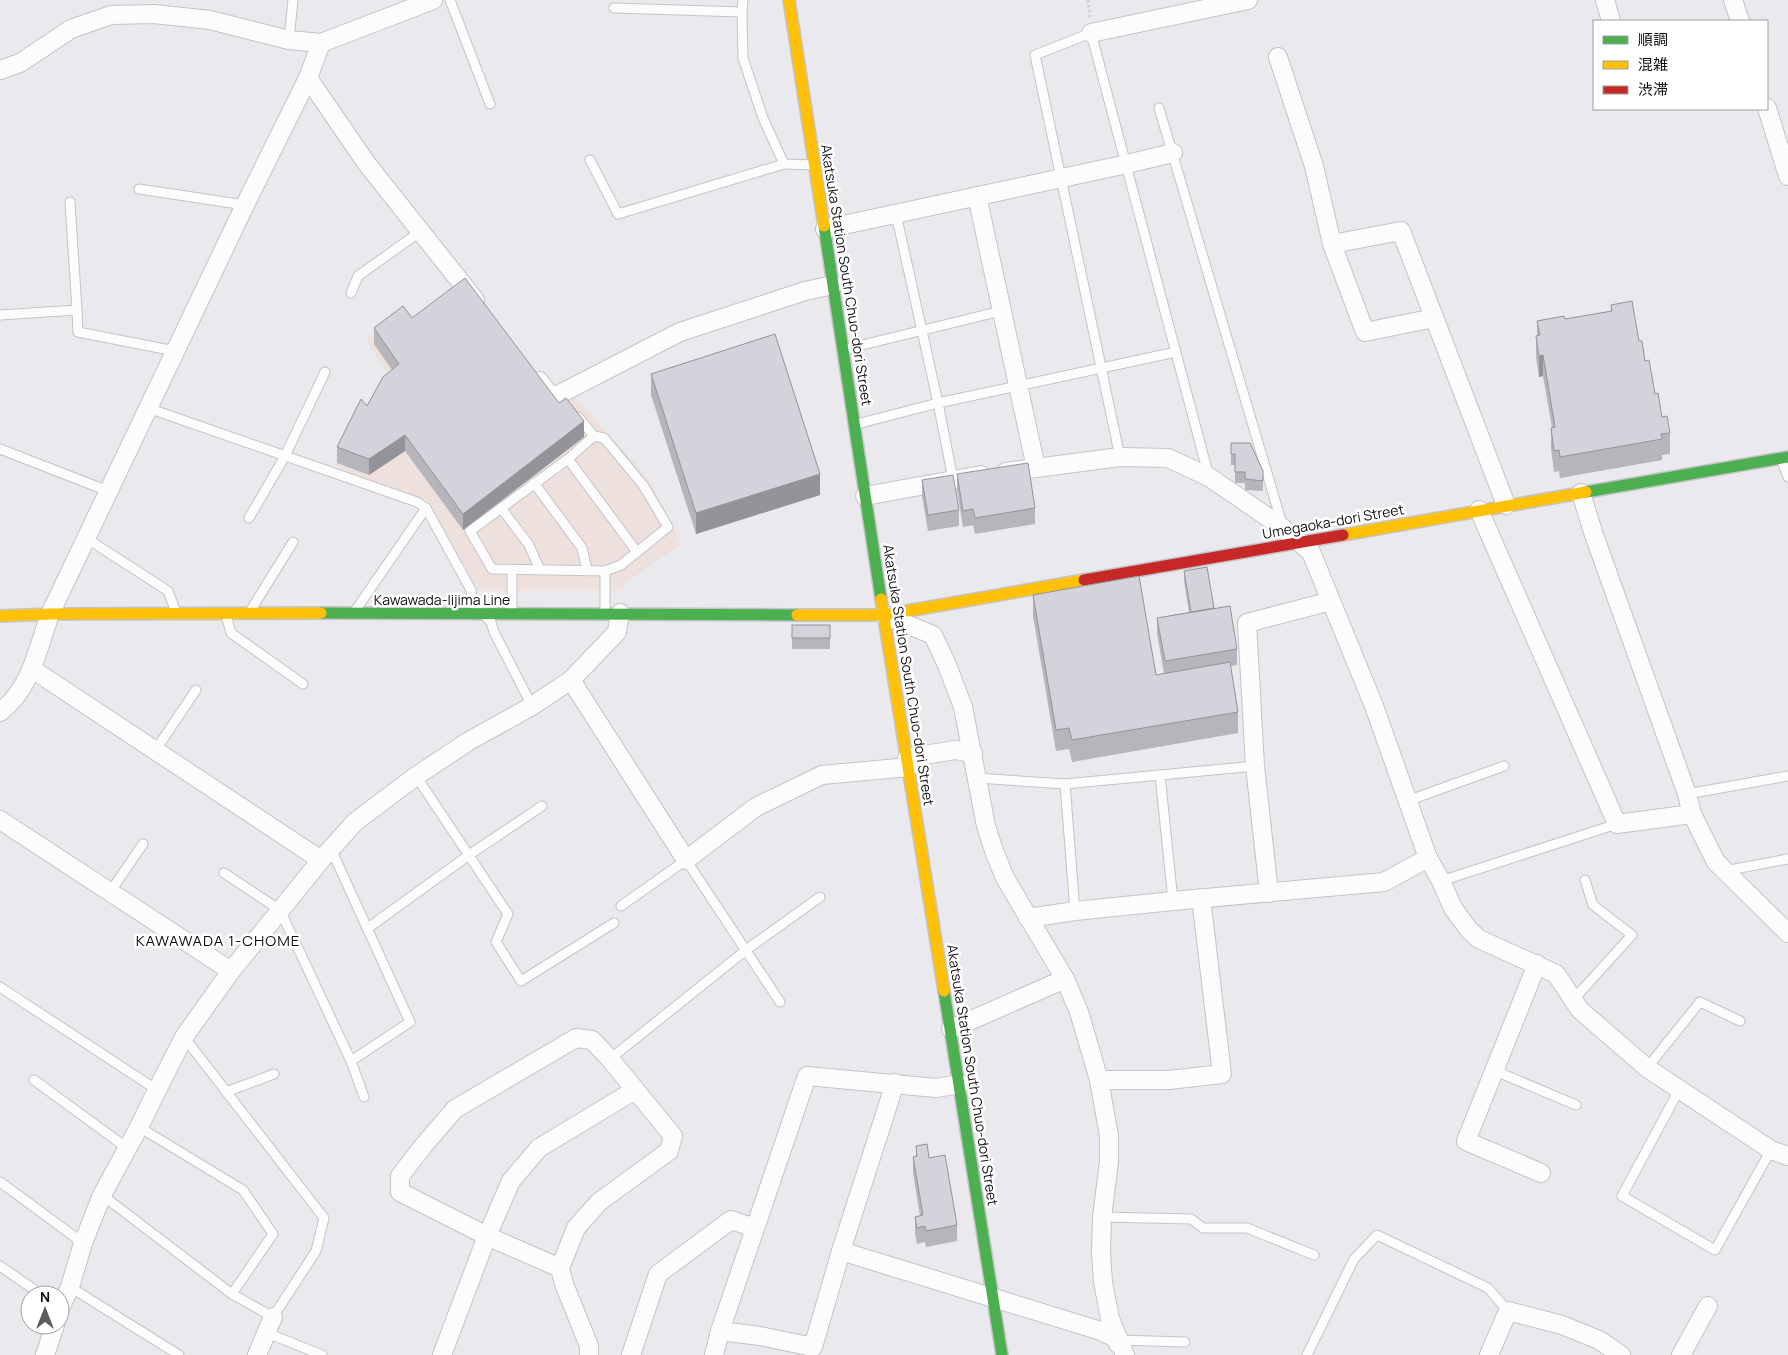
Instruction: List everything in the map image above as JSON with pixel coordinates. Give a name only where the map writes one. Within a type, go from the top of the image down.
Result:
[{"type":"street","points":[[0,70],[20,63],[71,29],[110,15],[154,14],[210,20],[289,40],[321,43],[432,0]]},
{"type":"street","name":"Akatsuka Station South Chuo-dori Street","points":[[789,0],[816,165],[865,496],[1002,1355]]},
{"type":"street","points":[[1091,34],[1200,5],[1248,0]]},
{"type":"street","points":[[1605,0],[1611,20]]},
{"type":"street","points":[[1733,0],[1740,20]]},
{"type":"street","points":[[0,712],[21,691],[32,669],[50,614],[245,205],[308,78],[321,43]]},
{"type":"street","points":[[1278,57],[1314,166],[1332,244],[1365,332],[1434,318]]},
{"type":"street","points":[[308,78],[367,164],[487,315]]},
{"type":"street","points":[[1768,110],[1788,176]]},
{"type":"street","points":[[825,230],[1173,153]]},
{"type":"street","points":[[977,196],[1036,468]]},
{"type":"street","points":[[1332,244],[1401,231],[1506,505]]},
{"type":"street","points":[[528,368],[552,398],[564,401],[680,332],[805,291],[833,285]]},
{"type":"street","points":[[865,496],[953,479],[1120,457],[1168,458],[1209,477],[1279,525],[1311,552],[1374,706],[1428,858],[1453,908],[1469,930],[1480,940],[1556,974],[1580,1010],[1647,1068],[1771,1150],[1788,1156]]},
{"type":"street","name":"Umegaoka-dori Street","points":[[884,615],[1784,457]]},
{"type":"street","points":[[1582,493],[1594,535],[1688,794],[1692,814],[1716,862],[1788,933]]},
{"type":"street","points":[[1479,510],[1617,824],[1692,814]]},
{"type":"street","points":[[1269,893],[1255,766],[1247,623],[1331,601]]},
{"type":"street","name":"Kawawada-Iijima Line","points":[[0,616],[176,613],[884,615]]},
{"type":"street","points":[[70,1287],[83,1243],[102,1194],[139,1127],[184,1038],[230,971],[326,855],[356,822],[416,776],[469,741],[532,706],[571,680],[617,632],[613,613]]},
{"type":"street","points":[[884,615],[933,635],[963,707],[986,826],[994,852],[1005,878],[1065,979],[1079,1012],[1099,1080],[1109,1136],[1109,1162],[1102,1217],[1101,1253],[1103,1282],[1110,1319],[1120,1350]]},
{"type":"street","points":[[32,669],[155,751],[326,855]]},
{"type":"street","points":[[571,680],[686,860],[756,807],[808,781],[822,776],[908,762],[955,750],[973,753]]},
{"type":"street","points":[[0,820],[230,971]]},
{"type":"street","points":[[1028,918],[1075,911],[1201,898],[1384,882],[1428,858]]},
{"type":"street","points":[[1099,1080],[1169,1080],[1222,1074],[1201,898]]},
{"type":"street","points":[[1537,964],[1466,1141],[1541,1173]]},
{"type":"street","points":[[951,1029],[1065,979]]},
{"type":"street","points":[[560,1268],[486,1236],[400,1192],[400,1176],[454,1109],[576,1038],[592,1040],[610,1059],[673,1136],[669,1151],[599,1202],[576,1228],[560,1268],[564,1284],[589,1346],[589,1355]]},
{"type":"street","points":[[714,1355],[720,1331],[807,1076],[936,1088],[960,1084]]},
{"type":"street","points":[[720,1331],[813,1346],[841,1251],[895,1083]]},
{"type":"street","points":[[442,1355],[486,1236],[511,1181],[538,1148],[635,1090]]},
{"type":"street","points":[[631,1355],[658,1274],[731,1220],[755,1228]]},
{"type":"street","points":[[841,1251],[1101,1331],[1120,1350]]},
{"type":"street","points":[[1681,1355],[1708,1306]]},
{"type":"street","points":[[1490,1355],[1508,1311],[1562,1325],[1600,1340],[1621,1355]]},
{"type":"street","points":[[257,1355],[270,1325]]},
{"type":"street","points":[[45,1355],[52,1335]]},
{"type":"lane","points":[[289,40],[293,0]]},
{"type":"lane","points":[[450,0],[490,104]]},
{"type":"lane","points":[[743,0],[743,58],[763,118],[784,164]]},
{"type":"lane","points":[[614,8],[742,12]]},
{"type":"lane","points":[[1120,457],[1035,56],[1091,34],[1209,477]]},
{"type":"lane","points":[[1159,108],[1263,455],[1280,517],[1279,525]]},
{"type":"lane","points":[[590,160],[618,214],[784,164],[816,165]]},
{"type":"lane","points":[[139,189],[245,205]]},
{"type":"lane","points":[[70,202],[78,332],[175,351]]},
{"type":"lane","points":[[896,214],[953,479]]},
{"type":"lane","points":[[350,293],[358,276],[421,231]]},
{"type":"lane","points":[[0,315],[77,310]]},
{"type":"lane","points":[[843,350],[1001,311]]},
{"type":"lane","points":[[854,425],[938,404],[1176,352]]},
{"type":"lane","points":[[248,518],[285,456],[325,372]]},
{"type":"lane","points":[[564,401],[594,436],[604,438],[644,485],[668,527],[621,565],[605,570],[492,569],[470,531],[568,459],[594,436]]},
{"type":"lane","points":[[148,408],[417,502],[426,508],[471,590],[473,604],[491,622],[494,632],[532,706]]},
{"type":"lane","points":[[0,449],[108,491]]},
{"type":"lane","points":[[1784,457],[1788,477]]},
{"type":"lane","points":[[568,459],[637,552]]},
{"type":"lane","points":[[534,483],[582,548],[587,570]]},
{"type":"lane","points":[[353,614],[426,508]]},
{"type":"lane","points":[[501,508],[529,546],[540,570]]},
{"type":"lane","points":[[86,538],[168,591],[176,613]]},
{"type":"lane","points":[[248,613],[293,542]]},
{"type":"lane","points":[[512,570],[512,613]]},
{"type":"lane","points":[[605,570],[613,613]]},
{"type":"lane","points":[[226,613],[231,633],[304,684]]},
{"type":"lane","points":[[155,751],[196,690]]},
{"type":"lane","points":[[977,778],[1065,784],[1255,766]]},
{"type":"lane","points":[[1407,801],[1504,766]]},
{"type":"lane","points":[[1160,775],[1173,901]]},
{"type":"lane","points":[[416,776],[508,914],[496,942],[521,981],[614,923]]},
{"type":"lane","points":[[1688,794],[1788,776]]},
{"type":"lane","points":[[1065,784],[1075,911]]},
{"type":"lane","points":[[368,928],[469,855],[542,806]]},
{"type":"lane","points":[[1441,881],[1617,824]]},
{"type":"lane","points":[[110,892],[143,844]]},
{"type":"lane","points":[[326,855],[368,928],[410,1022],[350,1061]]},
{"type":"lane","points":[[1724,871],[1788,859]]},
{"type":"lane","points":[[621,906],[686,860],[780,1002]]},
{"type":"lane","points":[[224,873],[280,910],[350,1061],[364,1097]]},
{"type":"lane","points":[[1573,1000],[1632,935],[1593,905],[1585,880]]},
{"type":"lane","points":[[610,1059],[746,950],[820,897]]},
{"type":"lane","points":[[0,987],[157,1090]]},
{"type":"lane","points":[[1647,1068],[1700,1002],[1740,1021]]},
{"type":"lane","points":[[184,1038],[324,1218],[316,1251],[270,1325]]},
{"type":"lane","points":[[1493,1070],[1576,1105]]},
{"type":"lane","points":[[226,1092],[274,1074]]},
{"type":"lane","points":[[34,1080],[127,1148]]},
{"type":"lane","points":[[1679,1090],[1622,1196],[1715,1250],[1771,1150]]},
{"type":"lane","points":[[139,1127],[243,1190],[273,1234],[232,1294]]},
{"type":"lane","points":[[0,1182],[83,1243]]},
{"type":"lane","points":[[102,1194],[270,1325],[322,1355]]},
{"type":"lane","points":[[1102,1217],[1191,1219],[1202,1228],[1247,1228],[1314,1255]]},
{"type":"lane","points":[[1307,1355],[1354,1259],[1376,1235],[1488,1288],[1508,1311]]},
{"type":"lane","points":[[0,1266],[28,1285]]},
{"type":"lane","points":[[70,1287],[179,1355]]},
{"type":"lane","points":[[1120,1350],[1185,1342]]},
{"type":"shaded area","points":[[398,319],[555,409],[572,394],[652,484],[681,544],[624,584],[624,591],[480,591],[425,499],[348,473],[334,464],[361,414],[391,379],[366,340]]},
{"type":"building","points":[[465,278],[559,403],[566,398],[584,421],[463,514],[405,435],[369,459],[337,447],[361,399],[367,406],[383,377],[399,364],[374,328],[403,306],[412,318]]},
{"type":"building","points":[[1632,301],[1639,341],[1642,341],[1645,361],[1649,360],[1655,394],[1658,393],[1662,417],[1667,416],[1670,433],[1661,434],[1662,439],[1560,457],[1559,450],[1554,451],[1551,428],[1555,427],[1543,355],[1539,356],[1536,336],[1540,335],[1537,321],[1564,316],[1565,319],[1612,311],[1611,305]]},
{"type":"building","points":[[775,334],[820,474],[696,513],[651,374]]},
{"type":"building","points":[[1231,443],[1250,443],[1263,471],[1263,481],[1245,479],[1245,472],[1235,472],[1235,454],[1231,454]]},
{"type":"building","points":[[1028,463],[1035,508],[975,518],[973,509],[963,511],[957,474]]},
{"type":"building","points":[[953,475],[959,510],[928,515],[922,480]]},
{"type":"building","points":[[1207,567],[1214,608],[1191,612],[1184,571]]},
{"type":"building","points":[[1139,576],[1156,675],[1230,662],[1238,712],[1072,740],[1069,728],[1056,730],[1033,595]]},
{"type":"building","points":[[1230,606],[1237,649],[1165,661],[1157,618]]},
{"type":"building","points":[[792,625],[830,625],[830,638],[792,638]]},
{"type":"building","points":[[927,1144],[929,1158],[945,1155],[957,1225],[926,1231],[925,1226],[917,1228],[915,1217],[923,1215],[913,1157],[917,1156],[916,1146]]},
{"type":"traffic: fast","points":[[824,226],[881,599]]},
{"type":"traffic: fast","points":[[1586,492],[1788,457]]},
{"type":"traffic: fast","points":[[321,613],[797,615]]},
{"type":"traffic: fast","points":[[944,991],[1002,1355]]},
{"type":"traffic: slow","points":[[789,0],[824,226]]},
{"type":"traffic: slow","points":[[1343,535],[1586,492]]},
{"type":"traffic: slow","points":[[797,615],[884,615],[1084,580]]},
{"type":"traffic: slow","points":[[881,599],[944,991]]},
{"type":"traffic: slow","points":[[0,616],[50,614],[321,613]]},
{"type":"traffic: jam","points":[[1084,580],[1343,535]]},
{"type":"district","name":"KAWAWADA 1-CHOME","points":[[218,940]]}]
